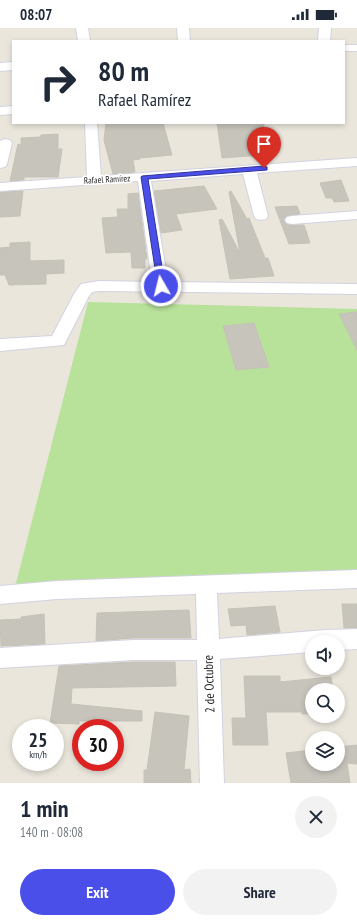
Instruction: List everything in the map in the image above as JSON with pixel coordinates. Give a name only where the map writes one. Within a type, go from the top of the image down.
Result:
[{"type":"street","points":[[82,28],[84,40]]},
{"type":"street","points":[[183,28],[184,40]]},
{"type":"street","points":[[324,40],[325,28]]},
{"type":"street","points":[[345,48],[357,48]]},
{"type":"street","points":[[0,67],[12,66]]},
{"type":"street","points":[[0,111],[12,110]]},
{"type":"street","points":[[91,124],[94,180]]},
{"type":"street","points":[[0,164],[5,142]]},
{"type":"street","name":"Rafael Ramírez","points":[[0,186],[357,163]]},
{"type":"street","points":[[249,170],[261,216]]},
{"type":"street","points":[[144,177],[161,286]]},
{"type":"street","points":[[292,220],[357,215]]},
{"type":"street","points":[[0,345],[58,341],[82,294],[87,288],[100,286],[161,286],[357,289]]},
{"type":"street","points":[[0,595],[57,590],[206,586],[357,579]]},
{"type":"street","name":"2 de Octubre","points":[[206,586],[212,783]]},
{"type":"street","points":[[0,658],[133,650],[208,650],[325,640],[357,639]]},
{"type":"green space","points":[[88,302],[357,309],[357,574],[14,591]]},
{"type":"building","points":[[106,124],[163,124],[172,155],[133,160],[135,172],[113,174],[104,140]]},
{"type":"building","points":[[217,124],[264,124],[262,155],[222,158]]},
{"type":"building","points":[[58,134],[58,149],[62,149],[58,177],[24,177],[24,180],[10,181],[18,144],[21,145],[21,138]]},
{"type":"building","points":[[341,180],[349,201],[334,202],[332,198],[326,198],[320,183]]},
{"type":"building","points":[[204,186],[217,209],[176,214],[182,230],[161,233],[154,191]]},
{"type":"building","points":[[23,191],[20,216],[0,217],[0,192]]},
{"type":"building","points":[[231,191],[247,219],[249,218],[265,258],[268,258],[274,276],[230,279],[219,220],[222,219],[240,253],[229,192]]},
{"type":"building","points":[[138,193],[147,259],[145,259],[145,268],[132,268],[131,252],[106,253],[102,218],[118,217],[117,209],[128,209],[128,194]]},
{"type":"building","points":[[297,206],[300,214],[287,216],[284,221],[287,224],[292,225],[304,225],[310,243],[289,244],[275,207]]},
{"type":"building","points":[[30,242],[30,261],[64,260],[64,273],[46,274],[46,284],[9,285],[5,275],[0,275],[0,248],[10,247],[10,243]]},
{"type":"building","points":[[357,312],[357,350],[339,314]]},
{"type":"building","points":[[254,323],[269,367],[236,370],[223,326]]},
{"type":"building","points":[[342,604],[357,604],[357,628],[344,628]]},
{"type":"building","points":[[275,606],[280,632],[247,635],[246,625],[231,626],[228,609]]},
{"type":"building","points":[[189,610],[191,638],[133,638],[96,641],[97,613]]},
{"type":"building","points":[[44,614],[45,644],[1,646],[0,620],[21,619],[21,617]]},
{"type":"building","points":[[133,662],[175,662],[176,686],[72,688],[71,704],[142,711],[142,721],[124,721],[124,719],[72,719],[72,724],[64,723],[64,719],[51,719],[59,666]]},
{"type":"building","points":[[244,676],[280,676],[280,682],[331,677],[332,683],[305,683],[305,714],[302,714],[302,712],[266,712],[268,745],[233,745],[232,718],[246,718]]},
{"type":"building","points":[[155,712],[189,716],[184,770],[190,769],[191,783],[144,783],[144,770],[147,770]]},
{"type":"building","points":[[357,745],[357,764],[347,763],[350,783],[291,783],[286,753],[305,751],[305,771],[345,771],[345,746]]},
{"type":"route","points":[[161,286],[144,177],[264,168]]}]
